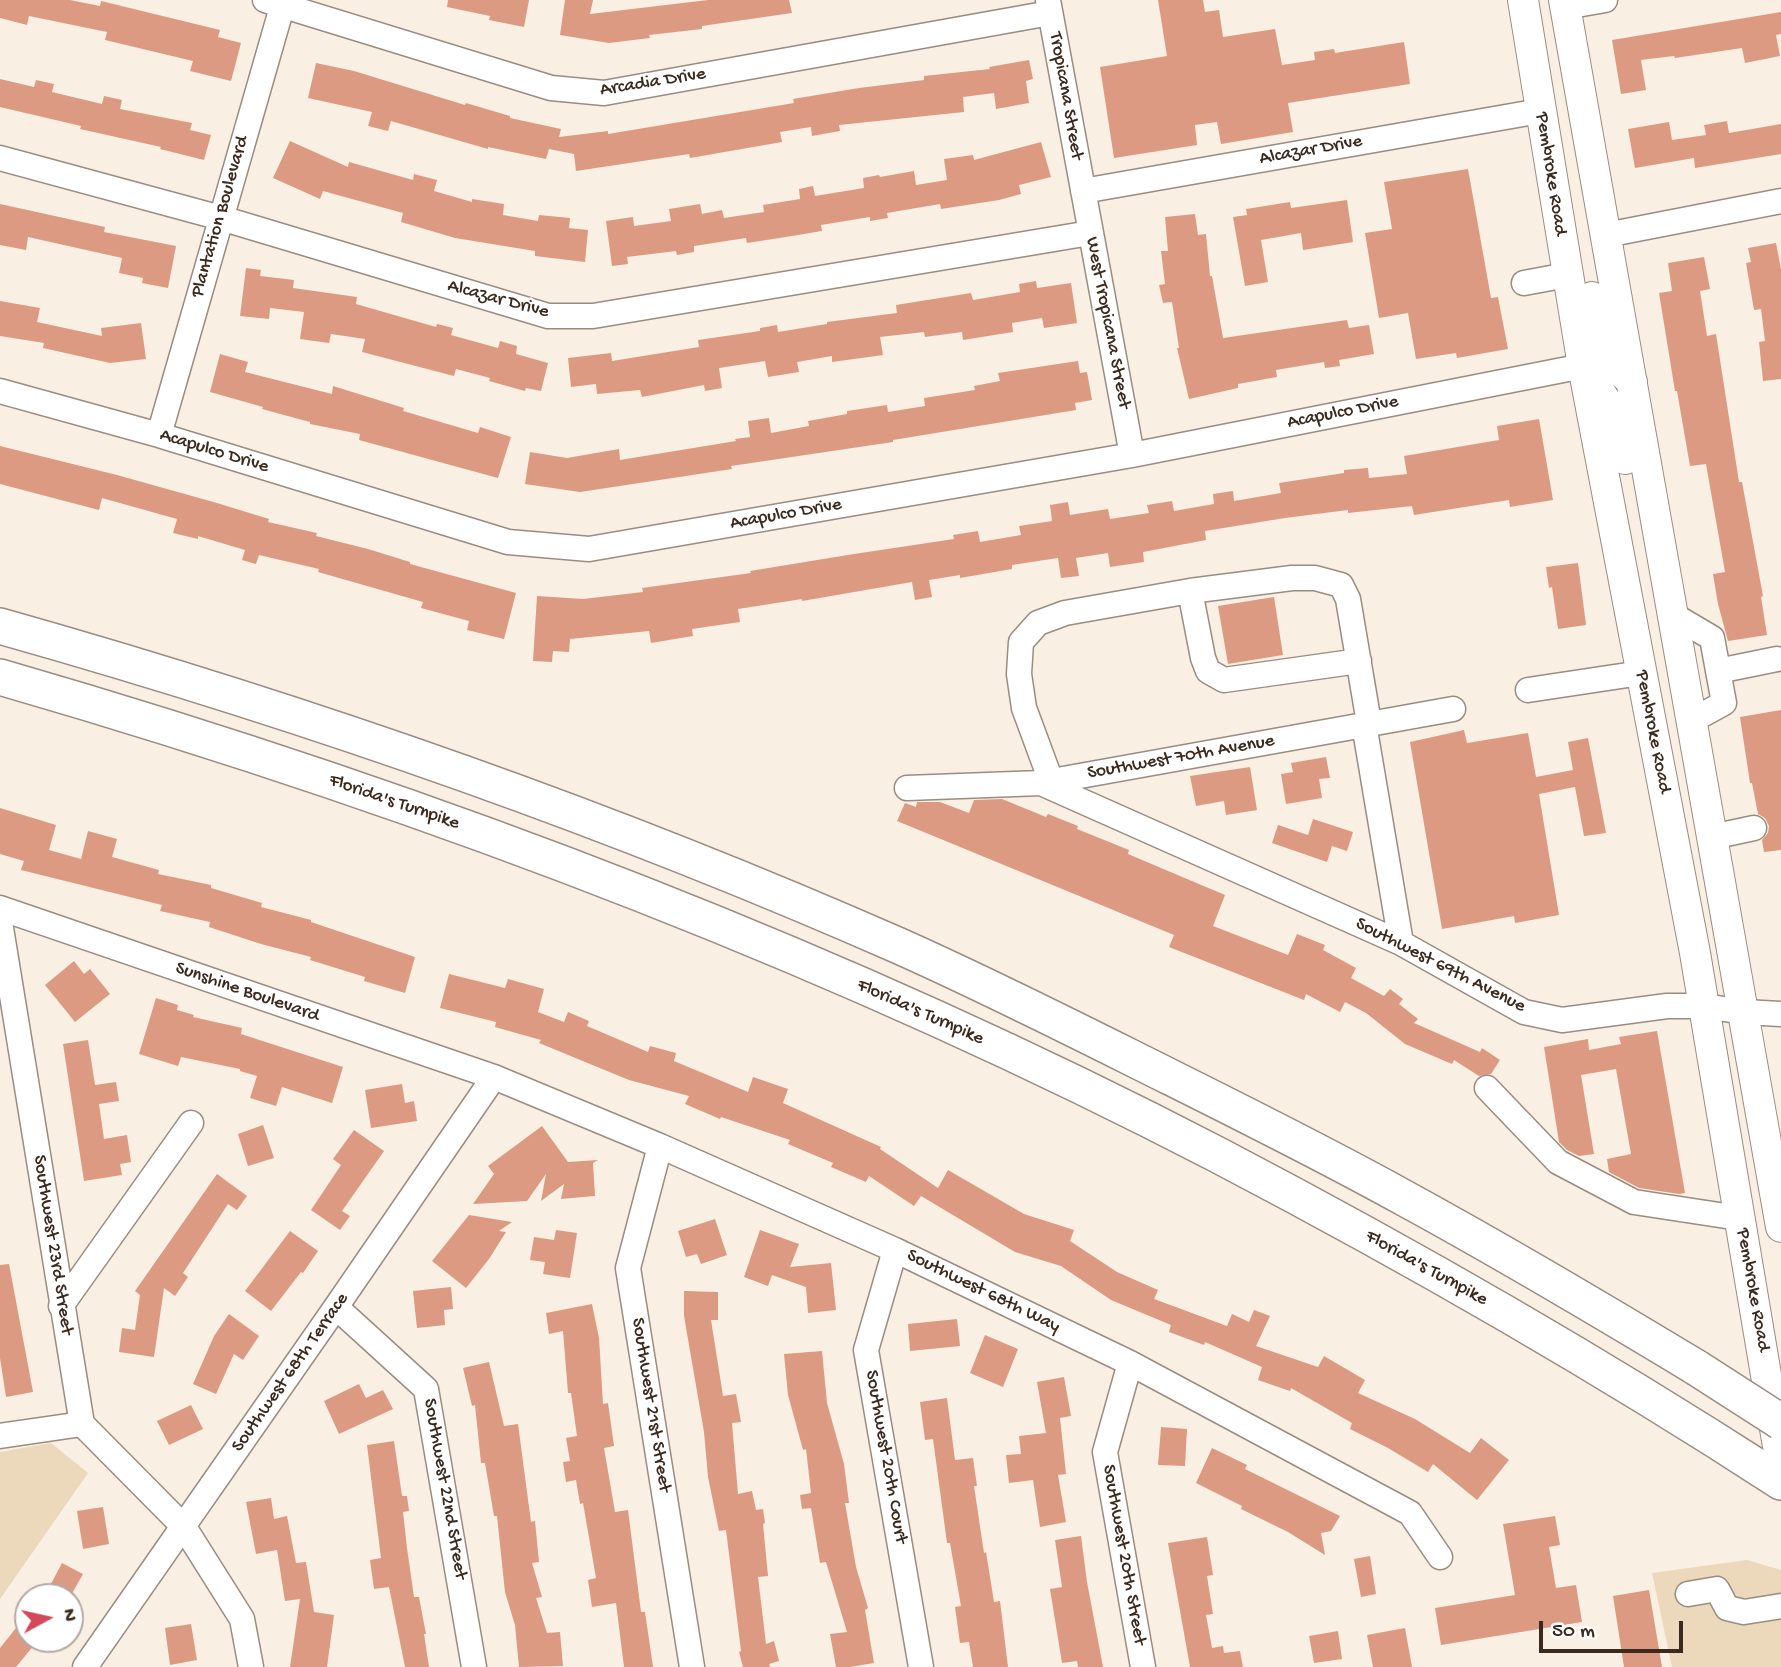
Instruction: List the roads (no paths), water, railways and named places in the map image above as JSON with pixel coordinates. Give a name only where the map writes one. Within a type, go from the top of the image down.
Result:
[{"type":"highway","points":[[0,626],[216,690],[463,773],[679,855],[898,946],[1236,1110],[1402,1196],[1697,1368],[1781,1422]]},
{"type":"highway","name":"Florida's Turnpike","points":[[0,677],[270,759],[378,796],[631,890],[857,985],[1045,1070],[1215,1154],[1467,1291],[1709,1435],[1781,1482]]},
{"type":"main road","name":"Pembroke Road","points":[[1523,0],[1583,366],[1704,1006],[1781,1464]]},
{"type":"main road","name":"Pembroke Road","points":[[1557,2],[1586,125],[1744,1012],[1772,1127],[1781,1227]]},
{"type":"main road","points":[[1540,111],[1564,145],[1602,353],[1632,382]]},
{"type":"main road","points":[[1583,366],[1617,418],[1657,623],[1682,666]]},
{"type":"street","points":[[1557,2],[1605,0]]},
{"type":"street","name":"Arcadia Drive","points":[[277,2],[551,88],[604,93],[1049,7]]},
{"type":"street","name":"Plantation Boulevard","points":[[159,435],[221,218],[277,2]]},
{"type":"street","name":"Tropicana Street","points":[[1049,7],[1083,191]]},
{"type":"street","name":"Alcazar Drive","points":[[1083,191],[1540,111]]},
{"type":"street","name":"Alcazar Drive","points":[[0,158],[221,218],[548,316],[593,316],[1090,233]]},
{"type":"street","name":"West Tropicana Street","points":[[1083,191],[1132,455]]},
{"type":"street","points":[[1606,235],[1781,201]]},
{"type":"street","points":[[1524,283],[1567,275]]},
{"type":"street","name":"Acapulco Drive","points":[[0,391],[159,435],[508,542],[589,549],[1132,455],[1583,366]]},
{"type":"street","points":[[1046,782],[1024,708],[1019,674],[1021,642],[1038,623],[1065,613],[1190,591],[1292,578],[1315,578],[1341,585],[1348,599],[1359,661],[1401,943]]},
{"type":"street","points":[[1190,591],[1208,671],[1224,680],[1359,661]]},
{"type":"street","points":[[1673,615],[1712,638],[1724,703],[1692,721]]},
{"type":"street","points":[[1718,671],[1777,659]]},
{"type":"street","points":[[1528,690],[1641,673]]},
{"type":"street","name":"Southwest 70th Avenue","points":[[906,788],[1046,782],[1452,709]]},
{"type":"street","name":"Southwest 69th Avenue","points":[[1046,782],[1401,943],[1524,1012],[1562,1020],[1667,1006],[1704,1006],[1781,1014]]},
{"type":"street","points":[[1712,836],[1754,828]]},
{"type":"street","name":"Sunshine Boulevard","points":[[0,908],[494,1077]]},
{"type":"street","name":"Southwest 23rd Street","points":[[0,922],[82,1424]]},
{"type":"street","name":"Southwest 68th Way","points":[[494,1077],[660,1146],[895,1250],[1130,1363],[1410,1513],[1440,1557]]},
{"type":"street","name":"Southwest 68th Terrace","points":[[85,1667],[494,1077]]},
{"type":"street","points":[[1487,1088],[1558,1162],[1634,1202],[1740,1218]]},
{"type":"street","points":[[61,1306],[191,1123]]},
{"type":"street","name":"Southwest 21st Street","points":[[660,1146],[628,1268],[692,1667]]},
{"type":"street","name":"Southwest 20th Court","points":[[895,1250],[866,1350],[921,1667]]},
{"type":"street","name":"Southwest 22nd Street","points":[[337,1307],[426,1389],[474,1667]]},
{"type":"street","name":"Southwest 20th Street","points":[[1130,1363],[1105,1452],[1143,1667]]},
{"type":"street","points":[[0,1436],[82,1424],[184,1527],[242,1619],[251,1667]]},
{"type":"street","points":[[1688,1594],[1717,1589],[1727,1608],[1744,1612],[1781,1606]]}]
